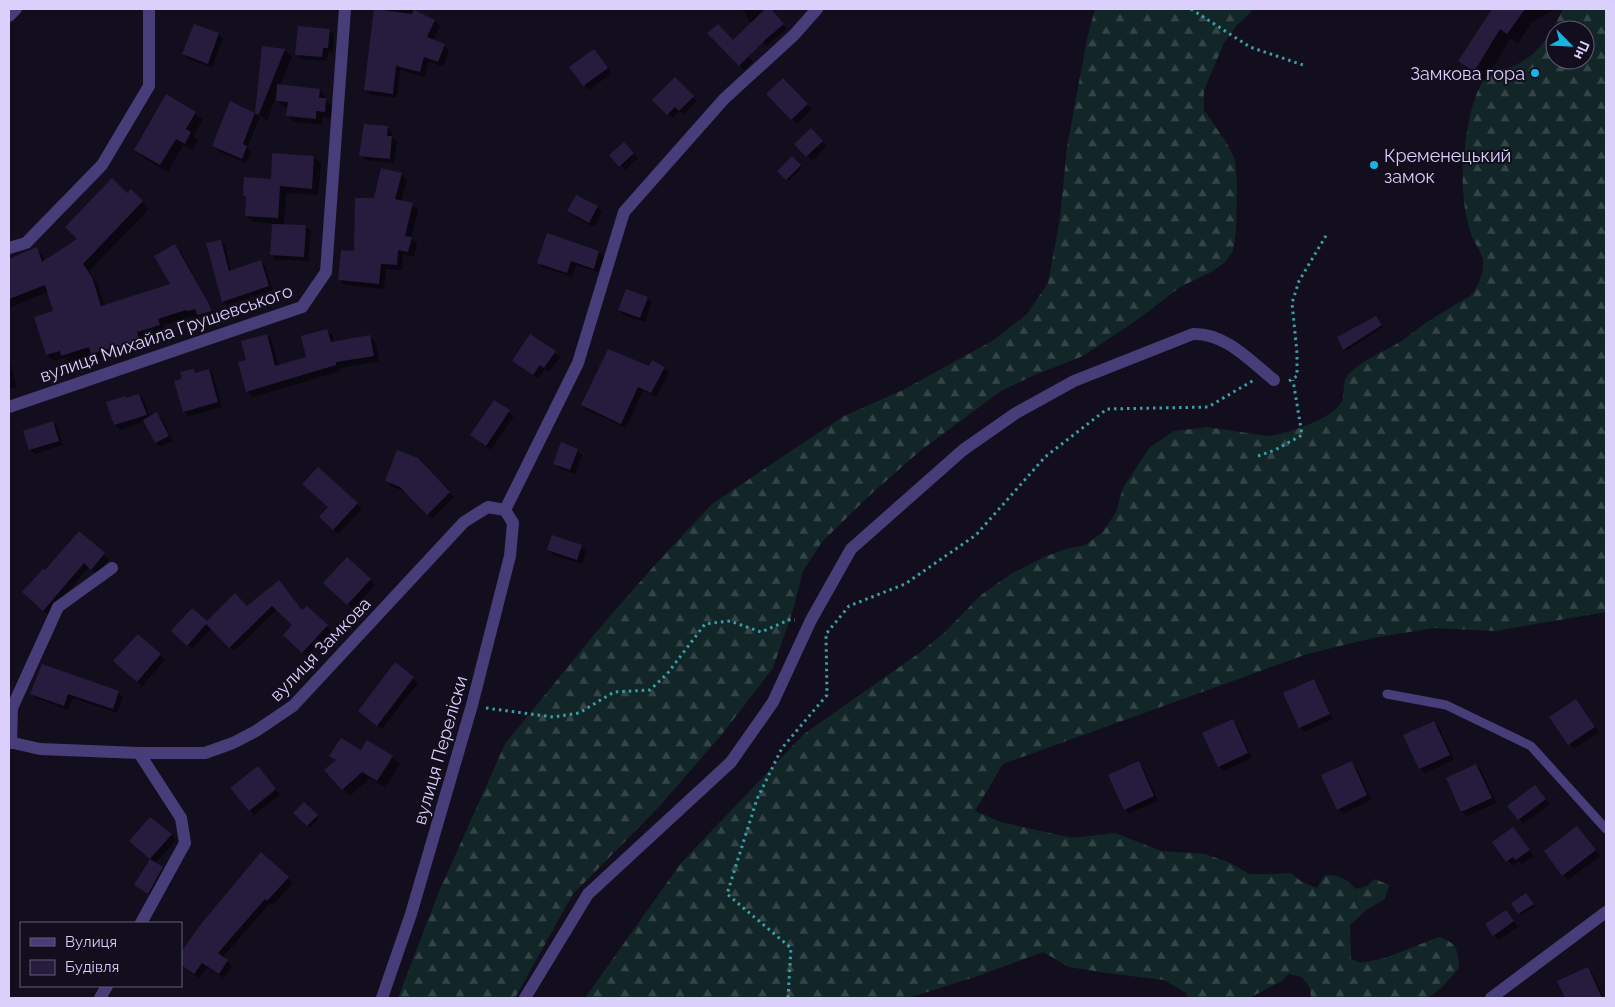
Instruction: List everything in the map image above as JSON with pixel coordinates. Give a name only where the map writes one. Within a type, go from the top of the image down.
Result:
[{"type":"street","points":[[9,16],[16,9]]},
{"type":"street","points":[[9,248],[26,242],[102,165],[149,86],[149,9]]},
{"type":"street","name":"вулиця Михайла Грушевського","points":[[9,407],[302,307],[326,272],[345,9]]},
{"type":"street","points":[[505,510],[578,363],[624,212],[724,99],[794,35],[817,9]]},
{"type":"street","points":[[525,998],[588,894],[731,762],[773,702],[811,620],[851,549],[963,450],[1016,413],[1066,386],[1193,334],[1203,334],[1224,341],[1270,377]]},
{"type":"street","name":"вулиця Замкова","points":[[10,743],[40,749],[139,753],[204,752],[234,743],[256,731],[293,706],[464,522],[488,507],[505,510]]},
{"type":"street","name":"вулиця Переліски","points":[[382,998],[411,914],[472,705],[510,556],[513,523],[505,510]]},
{"type":"street","points":[[10,743],[12,708],[58,607],[112,568]]},
{"type":"street","points":[[139,753],[181,818],[185,843],[142,922]]},
{"type":"street","points":[[1491,998],[1606,912]]},
{"type":"street","points":[[100,998],[106,987]]},
{"type":"lane","points":[[1388,694],[1446,705],[1531,746],[1606,828]]},
{"type":"path","points":[[1191,9],[1250,47],[1303,66]]},
{"type":"path","points":[[1258,456],[1275,450],[1302,435],[1293,380],[1296,376],[1298,362],[1292,310],[1294,291],[1327,234]]},
{"type":"path","points":[[788,998],[791,948],[727,894],[757,799],[782,748],[827,695],[826,634],[849,606],[905,584],[976,534],[1045,457],[1107,409],[1208,407],[1270,377],[1286,382],[1293,380]]},
{"type":"path","points":[[472,705],[553,717],[579,713],[614,692],[650,690],[668,674],[705,624],[730,621],[760,632],[789,620],[811,620]]},
{"type":"green space","points":[[1095,9],[1254,9],[1236,26],[1224,43],[1204,90],[1204,110],[1235,159],[1237,185],[1236,231],[1233,251],[1224,263],[1211,272],[1180,287],[1137,320],[1083,356],[1032,376],[1001,391],[921,450],[870,495],[822,542],[803,571],[793,610],[773,668],[723,733],[657,809],[573,894],[515,998],[398,998],[438,894],[505,744],[597,631],[654,566],[712,504],[844,416],[903,390],[992,341],[1027,314],[1048,283],[1060,218],[1067,147],[1087,39]]},
{"type":"green space","points":[[1563,9],[1606,9],[1606,612],[1495,631],[1434,628],[1373,638],[1307,654],[1003,764],[975,811],[1001,822],[1072,838],[1115,833],[1161,851],[1205,854],[1228,862],[1250,874],[1291,873],[1302,882],[1317,888],[1325,875],[1342,878],[1356,889],[1367,886],[1375,879],[1389,885],[1385,899],[1366,910],[1350,925],[1351,959],[1361,963],[1385,958],[1439,937],[1453,944],[1459,961],[1459,968],[1444,985],[1426,998],[1311,998],[1310,988],[1302,977],[1289,974],[1280,982],[1249,998],[1188,998],[1186,993],[1164,980],[1069,967],[1043,952],[975,977],[908,998],[585,998],[681,863],[804,734],[918,654],[944,633],[981,595],[1011,574],[1044,557],[1085,545],[1103,532],[1116,512],[1123,488],[1149,448],[1174,431],[1207,427],[1268,436],[1297,429],[1320,419],[1330,414],[1342,401],[1345,381],[1353,370],[1366,360],[1403,340],[1424,324],[1470,296],[1476,289],[1483,270],[1481,254],[1472,237],[1464,205],[1463,165],[1468,125],[1474,102],[1482,82],[1488,76],[1516,65],[1532,55],[1545,41],[1545,70],[1595,70],[1595,20],[1557,20]]},
{"type":"building","points":[[374,9],[412,14],[414,10],[435,20],[427,37],[445,44],[438,62],[424,57],[420,72],[396,66],[393,94],[364,90]]},
{"type":"building","points":[[765,9],[771,9],[784,24],[739,66],[707,33],[718,24],[733,40]]},
{"type":"building","points":[[1492,9],[1525,9],[1507,34],[1500,29],[1474,72],[1458,61]]},
{"type":"building","points":[[194,24],[219,33],[208,64],[182,54]]},
{"type":"building","points":[[298,26],[330,29],[328,48],[323,48],[322,57],[295,55]]},
{"type":"building","points":[[262,46],[285,49],[259,114],[255,113]]},
{"type":"building","points":[[594,49],[608,68],[583,86],[569,67]]},
{"type":"building","points":[[675,77],[694,96],[679,111],[675,107],[667,115],[652,100]]},
{"type":"building","points":[[783,78],[808,104],[791,120],[766,94]]},
{"type":"building","points":[[277,84],[320,89],[319,98],[326,98],[325,112],[316,111],[316,119],[286,116],[288,102],[276,101]]},
{"type":"building","points":[[166,94],[196,112],[186,129],[191,132],[185,144],[176,139],[160,165],[134,150]]},
{"type":"building","points":[[230,101],[255,113],[243,144],[247,146],[242,159],[212,146]]},
{"type":"building","points":[[364,124],[388,126],[387,136],[392,136],[390,159],[359,156]]},
{"type":"building","points":[[811,128],[823,141],[806,157],[794,144]]},
{"type":"building","points":[[624,142],[634,153],[619,167],[609,155]]},
{"type":"building","points":[[272,153],[314,156],[312,189],[280,186],[278,218],[245,216],[246,196],[243,196],[244,177],[271,179]]},
{"type":"building","points":[[792,156],[801,165],[786,180],[777,171]]},
{"type":"building","points":[[381,168],[402,173],[395,199],[413,203],[405,236],[412,237],[408,252],[398,250],[397,265],[381,264],[379,284],[338,280],[341,250],[354,251],[355,198],[374,198]]},
{"type":"building","points":[[112,178],[127,193],[131,189],[143,201],[83,264],[92,277],[101,306],[170,284],[154,256],[175,244],[212,311],[197,315],[195,309],[186,310],[158,319],[160,325],[137,332],[140,343],[118,350],[117,346],[91,354],[89,347],[61,356],[60,351],[46,355],[34,317],[53,311],[45,285],[9,299],[9,259],[37,247],[42,262],[77,239],[65,227]]},
{"type":"building","points":[[576,195],[598,206],[589,223],[567,211]]},
{"type":"building","points":[[272,224],[306,225],[304,257],[270,255]]},
{"type":"building","points":[[547,233],[599,251],[594,269],[571,261],[567,273],[537,263]]},
{"type":"building","points":[[221,240],[229,271],[261,260],[269,286],[222,302],[206,243]]},
{"type":"building","points":[[626,289],[648,297],[640,318],[618,310]]},
{"type":"building","points":[[1376,316],[1382,325],[1343,350],[1337,337]]},
{"type":"building","points":[[327,329],[331,342],[370,335],[374,356],[336,362],[336,365],[246,392],[238,362],[246,360],[241,341],[267,334],[275,366],[306,357],[301,336]]},
{"type":"building","points":[[530,334],[556,351],[544,368],[540,365],[533,375],[512,361]]},
{"type":"building","points":[[608,349],[649,366],[652,360],[665,367],[651,393],[638,387],[621,424],[581,405]]},
{"type":"building","points":[[194,369],[195,373],[209,369],[218,402],[183,412],[174,381],[182,379],[180,372]]},
{"type":"building","points":[[139,394],[147,415],[114,425],[106,402]]},
{"type":"building","points":[[494,400],[510,410],[486,446],[470,435]]},
{"type":"building","points":[[157,412],[169,436],[155,443],[143,420]]},
{"type":"building","points":[[53,421],[59,441],[29,450],[23,431]]},
{"type":"building","points":[[561,442],[578,449],[570,470],[553,464]]},
{"type":"building","points":[[397,450],[418,458],[450,492],[427,515],[400,487],[385,481]]},
{"type":"building","points":[[318,467],[358,503],[333,530],[319,517],[328,507],[302,484]]},
{"type":"building","points":[[79,531],[105,553],[91,570],[84,563],[43,611],[22,592],[43,569],[45,570]]},
{"type":"building","points":[[552,535],[582,545],[577,560],[547,550]]},
{"type":"building","points":[[347,557],[371,579],[347,605],[323,583]]},
{"type":"building","points":[[279,580],[302,610],[307,606],[328,625],[302,653],[283,635],[292,625],[272,606],[229,648],[206,624],[187,646],[171,631],[192,608],[207,621],[235,593],[247,606]]},
{"type":"building","points":[[138,634],[161,654],[137,682],[113,661]]},
{"type":"building","points":[[395,662],[414,677],[377,726],[358,711]]},
{"type":"building","points":[[42,664],[119,691],[113,709],[68,694],[64,706],[30,694]]},
{"type":"building","points":[[1314,679],[1330,714],[1299,728],[1283,693]]},
{"type":"building","points":[[1576,699],[1595,727],[1568,745],[1549,717]]},
{"type":"building","points":[[1233,719],[1248,753],[1218,767],[1202,733]]},
{"type":"building","points":[[1434,721],[1450,755],[1419,769],[1403,735]]},
{"type":"building","points":[[341,738],[361,750],[367,740],[393,756],[377,781],[362,772],[342,790],[324,770],[336,760],[329,756]]},
{"type":"building","points":[[1139,761],[1154,796],[1124,810],[1108,775]]},
{"type":"building","points":[[1352,761],[1367,795],[1337,810],[1321,775]]},
{"type":"building","points":[[1476,764],[1492,798],[1461,812],[1446,778]]},
{"type":"building","points":[[258,766],[276,789],[249,811],[230,788]]},
{"type":"building","points":[[1535,785],[1546,799],[1518,820],[1507,806]]},
{"type":"building","points":[[304,802],[318,815],[307,826],[293,813]]},
{"type":"building","points":[[150,817],[172,834],[150,859],[129,841]]},
{"type":"building","points":[[1577,826],[1596,850],[1562,876],[1544,851]]},
{"type":"building","points":[[1513,827],[1530,850],[1516,860],[1513,857],[1506,862],[1492,842]]},
{"type":"building","points":[[261,852],[289,877],[267,901],[265,899],[218,953],[228,960],[219,974],[202,963],[194,974],[182,966],[182,951],[201,924]]},
{"type":"building","points":[[150,859],[163,867],[148,894],[134,885]]},
{"type":"building","points":[[1526,893],[1534,904],[1518,914],[1511,903]]},
{"type":"building","points":[[1506,910],[1514,921],[1493,936],[1485,924]]},
{"type":"building","points":[[1588,967],[1602,998],[1565,998],[1557,981]]},
{"type":"place","name":"Замкова гора","points":[[1535,73]]},
{"type":"place","name":"Кременецький замок","points":[[1374,165]]}]
